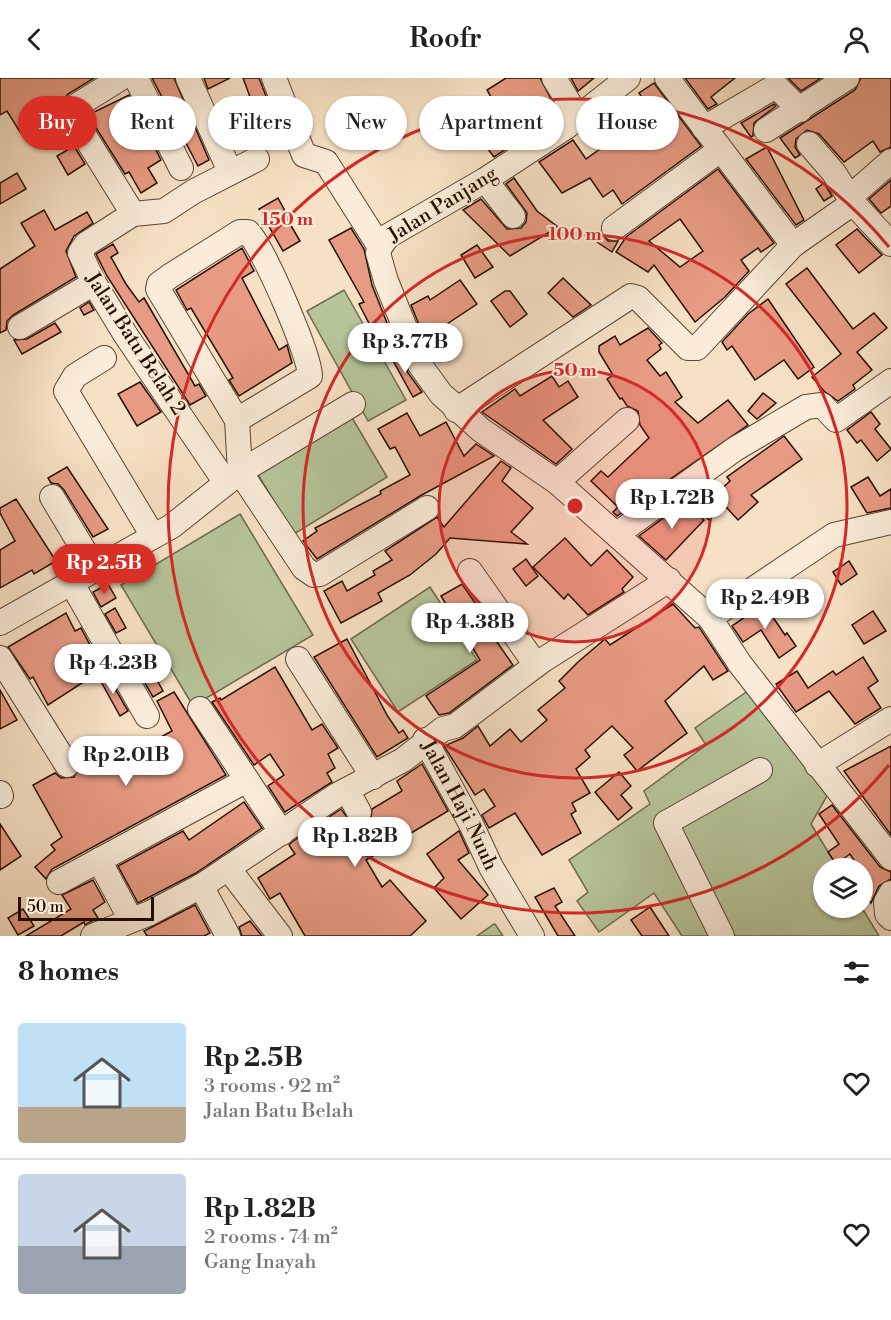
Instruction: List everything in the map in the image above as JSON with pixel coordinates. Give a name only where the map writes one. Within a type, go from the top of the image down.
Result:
[{"type":"street","points":[[121,78],[76,106],[71,114],[133,214]]},
{"type":"street","points":[[136,78],[181,168]]},
{"type":"street","points":[[188,78],[227,165]]},
{"type":"street","points":[[274,78],[304,155],[326,162],[380,247]]},
{"type":"street","points":[[554,78],[576,114]]},
{"type":"street","name":"Jalan Panjang","points":[[604,96],[628,78]]},
{"type":"street","points":[[667,78],[793,245]]},
{"type":"street","points":[[766,130],[800,110],[843,79]]},
{"type":"street","points":[[704,128],[776,86],[800,110]]},
{"type":"street","name":"Jalan Panjang","points":[[576,117],[566,127],[485,180],[388,236],[380,247],[378,253],[386,281],[420,365],[456,410],[557,482],[710,618],[740,664],[891,858]]},
{"type":"street","points":[[809,144],[850,202],[891,244]]},
{"type":"street","points":[[614,228],[720,150]]},
{"type":"street","name":"Jalan Batu Belah 2","points":[[257,159],[193,192],[164,211],[133,214],[82,248],[82,259],[94,283],[233,477],[304,568],[314,575],[332,568],[427,508]]},
{"type":"street","points":[[456,410],[631,296],[638,298],[688,348],[697,348],[793,245],[850,202],[891,161]]},
{"type":"street","points":[[485,180],[513,216]]},
{"type":"street","points":[[233,477],[237,420],[159,289],[159,284],[240,232],[248,232],[253,238],[303,349],[310,368],[310,376],[237,420]]},
{"type":"street","points":[[20,327],[94,283]]},
{"type":"street","points":[[104,358],[75,376],[66,391],[153,536]]},
{"type":"street","points":[[618,534],[735,449],[806,407],[822,405],[836,420],[891,381]]},
{"type":"street","points":[[1,619],[172,526],[233,477],[353,404]]},
{"type":"street","points":[[557,482],[627,420]]},
{"type":"street","points":[[52,497],[95,568]]},
{"type":"street","points":[[710,618],[834,536],[891,522]]},
{"type":"street","points":[[470,571],[536,665]]},
{"type":"street","name":"Jalan Haji Nuuh","points":[[532,936],[491,867],[471,824],[425,740],[443,729],[455,726],[536,665],[669,580]]},
{"type":"street","points":[[71,582],[147,716]]},
{"type":"street","points":[[0,658],[67,765]]},
{"type":"street","points":[[298,659],[373,777]]},
{"type":"street","points":[[200,709],[282,833]]},
{"type":"street","points":[[817,765],[891,719]]},
{"type":"street","points":[[93,936],[201,886],[347,790],[403,759],[425,740]]},
{"type":"street","points":[[723,936],[666,824],[760,770]]},
{"type":"street","points":[[59,882],[248,780]]},
{"type":"street","points":[[347,790],[358,812]]},
{"type":"street","points":[[99,860],[131,920]]},
{"type":"street","points":[[228,868],[280,936]]},
{"type":"street","points":[[201,886],[228,936]]},
{"type":"street","points":[[891,893],[885,902],[887,914],[891,918]]},
{"type":"green space","points":[[344,290],[406,400],[368,421],[307,311]]},
{"type":"green space","points":[[351,416],[387,477],[294,534],[257,473]]},
{"type":"green space","points":[[240,514],[313,635],[193,706],[121,585]]},
{"type":"green space","points":[[430,587],[477,660],[398,712],[351,639]]},
{"type":"green space","points":[[752,688],[831,789],[811,824],[832,858],[813,858],[813,918],[868,918],[879,936],[682,936],[654,893],[599,932],[577,901],[588,892],[569,860],[650,804],[644,791],[706,745],[695,728]]},
{"type":"green space","points":[[494,924],[503,936],[477,936]]},
{"type":"building","points":[[0,78],[94,78],[66,96],[18,96],[18,129],[7,111],[0,115]]},
{"type":"building","points":[[152,78],[174,78],[182,96],[161,96]]},
{"type":"building","points":[[204,78],[230,78],[208,89]]},
{"type":"building","points":[[243,78],[259,78],[266,96],[250,96]]},
{"type":"building","points":[[506,78],[540,78],[550,96],[490,96],[487,90]]},
{"type":"building","points":[[571,78],[594,78],[578,91]]},
{"type":"building","points":[[685,78],[735,78],[711,97],[717,104],[708,109]]},
{"type":"building","points":[[788,78],[821,78],[801,91]]},
{"type":"building","points":[[861,78],[891,78],[891,147],[880,152],[873,141],[844,162],[819,134],[807,130],[796,139],[795,147],[800,155],[795,158],[780,138],[855,90]]},
{"type":"building","points":[[654,83],[664,96],[641,96],[639,93]]},
{"type":"building","points":[[774,104],[776,106],[754,123],[751,137],[741,123]]},
{"type":"building","points":[[109,105],[109,148],[97,129],[97,111]]},
{"type":"building","points":[[679,117],[701,146],[622,204],[613,190],[603,197],[590,178],[562,193],[539,162],[558,150],[564,150],[564,146],[573,140],[576,150],[580,150],[586,159],[598,150],[679,150]]},
{"type":"building","points":[[196,130],[209,160],[198,166],[190,150],[196,150]]},
{"type":"building","points":[[767,147],[804,220],[796,225],[746,159]]},
{"type":"building","points":[[67,150],[76,150],[85,164],[68,175],[57,156]]},
{"type":"building","points":[[110,150],[156,150],[161,160],[148,168],[157,183],[141,193],[129,172],[125,174]]},
{"type":"building","points":[[489,150],[505,150],[494,157]]},
{"type":"building","points":[[718,169],[774,243],[761,252],[758,248],[741,260],[749,271],[725,297],[695,322],[654,265],[648,272],[616,252],[626,237]],"holes":[[[680,219],[703,251],[680,267],[649,241]]]},
{"type":"building","points":[[17,173],[26,189],[0,204],[0,183]]},
{"type":"building","points":[[514,178],[537,211],[558,227],[510,256],[463,210],[481,199],[507,229],[521,228],[526,222],[527,213],[506,184]]},
{"type":"building","points":[[891,180],[891,206],[881,213],[869,199]]},
{"type":"building","points":[[824,183],[832,196],[824,201],[816,189]]},
{"type":"building","points":[[278,198],[285,211],[283,212],[300,241],[283,251],[259,209]]},
{"type":"building","points":[[44,210],[55,230],[87,212],[93,223],[74,236],[66,251],[76,277],[13,315],[7,321],[6,330],[0,333],[0,269],[35,246],[21,223]]},
{"type":"building","points":[[351,228],[364,249],[372,285],[387,323],[373,331],[359,304],[364,302],[329,240]]},
{"type":"building","points":[[857,229],[882,255],[859,273],[836,245]]},
{"type":"building","points":[[600,231],[608,241],[618,241],[612,252],[594,240]]},
{"type":"building","points":[[113,244],[118,253],[111,257],[126,284],[139,302],[144,298],[195,386],[199,384],[206,396],[190,405],[107,276],[96,254]]},
{"type":"building","points":[[477,245],[493,267],[475,278],[461,255]]},
{"type":"building","points":[[242,248],[254,271],[242,278],[279,350],[287,345],[292,363],[239,396],[229,380],[233,378],[191,308],[187,310],[176,290]]},
{"type":"building","points":[[807,268],[853,329],[874,313],[887,328],[857,352],[872,370],[853,385],[855,389],[838,401],[824,391],[812,377],[841,354],[786,284]]},
{"type":"building","points":[[563,278],[591,305],[573,317],[548,293]]},
{"type":"building","points":[[460,280],[477,304],[444,326],[446,331],[426,342],[411,305],[428,296],[430,300]]},
{"type":"building","points":[[505,291],[510,291],[527,314],[510,327],[491,301]]},
{"type":"building","points":[[768,299],[814,367],[798,379],[784,360],[755,380],[732,346],[727,350],[722,342],[748,314]]},
{"type":"building","points":[[89,302],[94,310],[84,315],[80,308]]},
{"type":"building","points":[[55,323],[61,332],[22,354],[14,340],[27,339]]},
{"type":"building","points":[[648,328],[662,343],[659,345],[661,349],[647,360],[660,376],[666,372],[682,397],[675,402],[698,423],[728,400],[748,425],[617,516],[613,512],[618,507],[591,481],[601,471],[608,477],[649,438],[640,425],[638,411],[627,406],[622,398],[620,399],[607,379],[613,375],[599,352],[599,346],[615,336],[620,345]]},
{"type":"building","points":[[399,351],[408,373],[422,392],[413,397],[390,355]]},
{"type":"building","points":[[552,376],[559,387],[568,381],[578,397],[543,420],[572,449],[556,464],[482,412],[515,389],[520,396]]},
{"type":"building","points":[[140,382],[161,412],[137,426],[118,394]]},
{"type":"building","points":[[763,393],[776,403],[757,419],[748,411]]},
{"type":"building","points":[[871,412],[880,424],[875,429],[891,449],[877,461],[861,440],[857,443],[847,430]]},
{"type":"building","points":[[407,413],[420,436],[446,422],[464,456],[476,444],[494,456],[420,496],[317,559],[303,541],[317,531],[315,528],[381,494],[380,491],[410,475],[395,447],[390,449],[378,429]]},
{"type":"building","points":[[784,436],[802,459],[751,495],[758,502],[738,520],[715,495],[730,481],[727,477]]},
{"type":"building","points":[[501,461],[511,468],[502,481],[533,508],[511,532],[527,544],[450,538],[436,554],[410,575],[378,593],[382,601],[341,623],[324,591],[342,581],[347,591],[375,575],[373,571],[392,560],[385,551],[437,517],[444,527]]},
{"type":"building","points":[[67,467],[108,529],[93,537],[64,490],[58,484],[51,483],[48,478]]},
{"type":"building","points":[[868,477],[880,496],[891,489],[891,508],[867,513],[851,487]]},
{"type":"building","points":[[16,499],[56,561],[34,574],[32,570],[0,588],[0,550],[15,541],[0,513],[0,508]]},
{"type":"building","points":[[710,499],[721,508],[709,520],[699,511]]},
{"type":"building","points":[[685,502],[704,520],[666,560],[639,536]]},
{"type":"building","points":[[565,538],[591,566],[607,550],[633,577],[622,589],[624,592],[588,615],[568,594],[564,599],[533,567]]},
{"type":"building","points":[[526,559],[538,576],[526,586],[513,569]]},
{"type":"building","points":[[849,561],[857,574],[841,585],[833,572]]},
{"type":"building","points":[[108,584],[116,598],[101,607],[93,592]]},
{"type":"building","points":[[462,584],[493,629],[490,632],[513,665],[449,713],[439,715],[426,696],[480,660],[441,596]]},
{"type":"building","points":[[673,604],[695,628],[699,627],[728,671],[713,680],[704,666],[665,701],[687,733],[637,771],[624,755],[633,748],[612,726],[585,750],[590,757],[576,769],[590,793],[572,803],[576,811],[571,814],[581,833],[542,855],[515,813],[489,828],[482,815],[495,806],[484,789],[475,795],[444,746],[463,738],[478,726],[490,746],[510,729],[521,742],[547,720],[538,710],[565,688],[559,681],[578,662],[605,639],[610,645]]},
{"type":"building","points":[[764,604],[785,635],[787,633],[796,646],[779,658],[761,630],[743,642],[732,626]]},
{"type":"building","points":[[115,608],[126,628],[116,633],[105,614]]},
{"type":"building","points":[[873,611],[886,631],[864,644],[852,625]]},
{"type":"building","points":[[66,613],[75,631],[81,628],[91,647],[80,653],[93,676],[48,705],[33,677],[30,679],[8,647]]},
{"type":"building","points":[[347,639],[387,715],[399,733],[403,730],[408,738],[377,757],[314,657]]},
{"type":"building","points":[[863,657],[878,681],[868,688],[881,708],[855,724],[829,691],[796,712],[776,684],[797,671],[808,688],[833,671],[836,675]]},
{"type":"building","points":[[146,660],[163,691],[153,697],[135,666]]},
{"type":"building","points":[[275,667],[312,730],[322,724],[338,748],[328,754],[335,768],[327,773],[332,782],[285,812],[268,786],[284,775],[270,754],[254,765],[212,702],[220,698],[221,700]]},
{"type":"building","points":[[106,673],[128,711],[120,716],[99,678]]},
{"type":"building","points":[[0,690],[17,720],[0,729]]},
{"type":"building","points":[[174,692],[226,775],[52,869],[46,879],[35,867],[55,850],[51,845],[62,837],[33,785],[55,773],[61,778],[74,777],[81,765],[78,756],[96,746],[108,766],[172,731],[157,701]]},
{"type":"building","points":[[891,746],[891,835],[844,771]]},
{"type":"building","points":[[422,764],[448,811],[366,860],[382,887],[390,880],[426,921],[410,936],[305,936],[280,893],[270,899],[258,878],[295,854],[289,845],[292,842],[341,809],[352,824],[366,824],[371,819],[372,809],[402,791],[397,781]]},
{"type":"building","points":[[619,772],[631,786],[621,795],[632,808],[618,820],[595,792]]},
{"type":"building","points":[[244,802],[262,828],[196,873],[138,903],[118,866],[183,831],[189,840]]},
{"type":"building","points":[[832,805],[880,867],[891,872],[891,879],[879,886],[873,899],[873,858],[853,858],[850,854],[844,858],[832,858],[828,852],[839,844],[819,814]]},
{"type":"building","points":[[0,824],[21,856],[0,870]]},
{"type":"building","points":[[459,831],[469,853],[458,860],[488,895],[461,919],[434,888],[444,878],[427,854]]},
{"type":"building","points":[[93,880],[105,902],[93,910],[98,918],[85,925],[84,922],[61,936],[26,936],[71,909],[62,895]]},
{"type":"building","points":[[554,888],[562,902],[555,906],[575,936],[558,936],[535,897]]},
{"type":"building","points":[[195,905],[210,933],[204,936],[147,936],[144,931]]},
{"type":"building","points":[[650,907],[669,936],[642,936],[631,920]]},
{"type":"building","points":[[23,909],[34,926],[18,935],[8,918]]},
{"type":"building","points":[[250,921],[262,936],[242,936],[239,927]]}]
